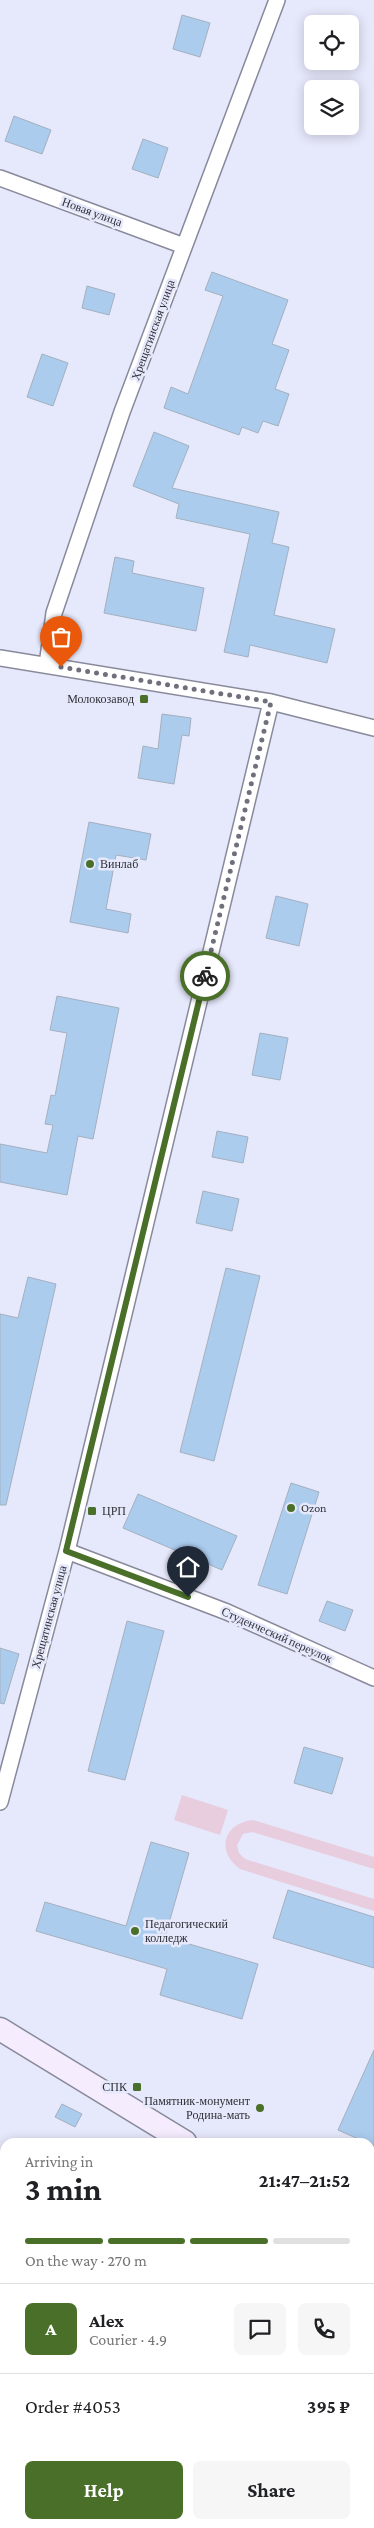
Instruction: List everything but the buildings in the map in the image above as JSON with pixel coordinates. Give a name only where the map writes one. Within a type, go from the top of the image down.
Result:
[{"type":"street","name":"Хрещатинская улица","points":[[47,665],[54,613],[122,412],[277,0]]},
{"type":"street","name":"Новая улица","points":[[0,178],[184,246]]},
{"type":"street","points":[[0,658],[271,702],[374,728]]},
{"type":"street","name":"Хрещатинская улица","points":[[0,1802],[66,1551],[183,1076],[271,702]]},
{"type":"street","name":"Студенческий переулок","points":[[66,1551],[227,1612],[374,1678]]},
{"type":"street","points":[[0,2029],[178,2138]]},
{"type":"shaded area","points":[[182,1795],[228,1810],[220,1835],[174,1820]]},
{"type":"shaded area","points":[[253,1820],[374,1857],[374,1869],[252,1832],[243,1834],[237,1845],[239,1853],[245,1859],[374,1899],[374,1911],[240,1869],[232,1862],[228,1855],[226,1839],[229,1832],[235,1827],[243,1822]]},
{"type":"way so far","points":[[61,667],[271,702],[205,976]]},
{"type":"place","name":"Молокозавод","points":[[144,699]]},
{"type":"place","name":"Винлаб","points":[[90,864]]},
{"type":"place","name":"Ozon","points":[[291,1508]]},
{"type":"place","name":"ЦРП","points":[[92,1511]]},
{"type":"place","name":"Педагогический колледж","points":[[135,1931]]},
{"type":"place","name":"СПК","points":[[137,2087]]},
{"type":"place","name":"Памятник-монумент Родина-мать","points":[[260,2108]]},
{"type":"route","points":[[188,1597],[66,1551],[183,1076],[205,976]]}]
